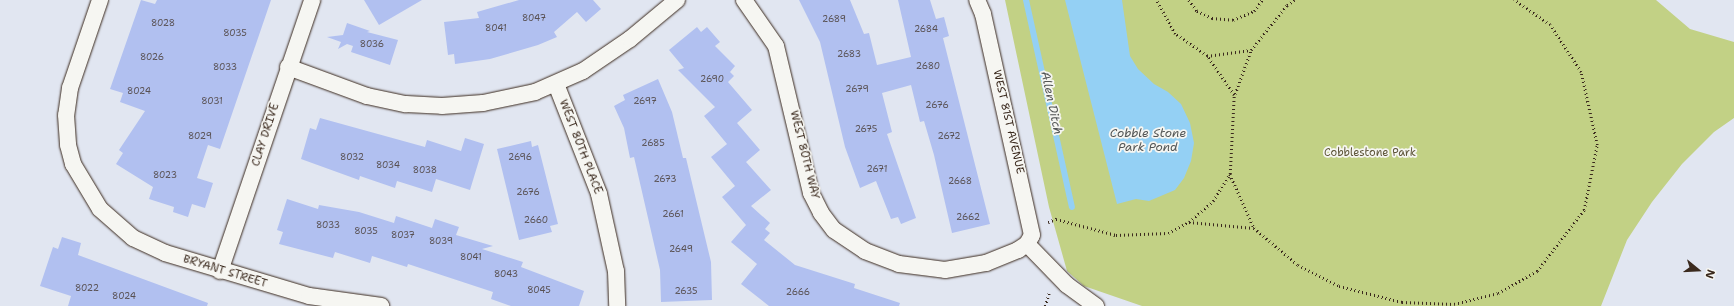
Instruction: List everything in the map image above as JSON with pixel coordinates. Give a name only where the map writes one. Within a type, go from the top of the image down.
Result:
[{"type":"street","name":"BRYANT STREET","points":[[100,0],[70,88],[66,115],[68,145],[74,164],[90,195],[100,209],[133,238],[165,253],[220,271],[309,296],[381,306]]},
{"type":"street","name":"CLAY DRIVE","points":[[220,271],[312,0]]},
{"type":"street","points":[[288,67],[367,96],[406,104],[442,106],[483,103],[556,84],[583,71],[630,39],[677,0]]},
{"type":"street","name":"WEST 80TH WAY","points":[[744,0],[776,46],[811,193],[821,213],[834,230],[851,243],[899,264],[945,270],[986,263],[1027,244]]},
{"type":"street","name":"WEST 81ST AVENUE","points":[[977,0],[983,14],[1032,227],[1027,244]]},
{"type":"street","name":"WEST 80TH PLACE","points":[[556,84],[599,194],[616,271],[617,306]]},
{"type":"street","points":[[1027,244],[1067,285],[1096,306]]},
{"type":"path","points":[[1156,0],[1175,34],[1207,56],[1234,95]]},
{"type":"path","points":[[1189,0],[1204,14],[1233,20],[1254,11],[1262,0]]},
{"type":"path","points":[[1294,0],[1287,4],[1251,50],[1234,95],[1230,174],[1254,228],[1298,265],[1332,283],[1402,302],[1454,304],[1498,293],[1537,271],[1584,210],[1597,145],[1581,72],[1550,25],[1514,0]]},
{"type":"path","points":[[1207,56],[1251,50]]},
{"type":"path","points":[[1032,227],[1056,219],[1116,235],[1168,233],[1189,222],[1213,201],[1230,174]]},
{"type":"path","points":[[1189,222],[1254,228]]},
{"type":"green space","name":"Cobblestone Park","points":[[1005,0],[1656,0],[1690,29],[1734,42],[1734,118],[1714,132],[1682,164],[1652,202],[1627,240],[1601,306],[1142,306],[1084,286],[1067,271],[1049,207]]},
{"type":"water","name":"Cobble Stone Park Pond","points":[[1065,0],[1122,0],[1130,56],[1138,69],[1154,84],[1168,92],[1181,104],[1190,123],[1194,143],[1191,161],[1184,178],[1175,190],[1149,201],[1136,199],[1117,204]]},
{"type":"building","points":[[141,0],[155,4],[157,0],[271,0],[220,149],[208,145],[197,178],[213,183],[205,208],[192,204],[188,217],[173,212],[174,207],[149,199],[153,187],[116,164],[123,153],[119,150],[145,111],[120,102],[123,93],[110,89]]},
{"type":"building","points":[[364,0],[422,0],[379,25]]},
{"type":"building","points":[[519,0],[593,0],[601,9],[586,22],[577,12],[554,32],[557,37],[538,45],[490,59],[455,64],[454,54],[448,55],[444,22],[479,18],[477,12]]},
{"type":"building","points":[[799,0],[850,0],[864,34],[869,33],[877,65],[911,57],[898,0],[930,0],[936,19],[944,17],[949,36],[943,38],[990,224],[952,233],[934,155],[924,121],[920,122],[911,85],[882,93],[892,132],[887,134],[916,218],[901,224],[898,217],[891,219],[876,181],[860,188],[845,147],[820,42]]},
{"type":"building","points":[[347,23],[370,31],[367,32],[398,40],[390,65],[351,52],[353,46],[347,44],[338,49],[341,42],[327,37],[343,35]]},
{"type":"building","points":[[697,27],[701,32],[707,27],[720,42],[715,46],[735,66],[730,72],[734,76],[728,82],[752,110],[737,123],[760,150],[746,162],[771,190],[751,206],[770,223],[765,229],[770,233],[764,240],[795,265],[855,284],[854,288],[900,303],[899,306],[769,306],[741,284],[757,264],[731,242],[746,225],[722,197],[735,186],[711,157],[727,144],[704,116],[715,107],[678,70],[684,68],[669,50]]},
{"type":"building","points":[[658,79],[672,112],[683,158],[686,158],[711,262],[712,300],[661,302],[660,270],[634,157],[630,158],[624,128],[614,106],[625,100],[623,95]]},
{"type":"building","points":[[320,118],[425,147],[427,140],[461,151],[465,138],[484,144],[470,190],[436,179],[432,192],[397,181],[395,188],[360,176],[359,180],[301,159],[310,128],[316,130]]},
{"type":"building","points":[[531,141],[532,147],[538,145],[558,224],[550,226],[552,232],[519,240],[497,149]]},
{"type":"building","points":[[287,199],[318,209],[319,205],[359,212],[394,223],[396,216],[432,228],[435,219],[459,227],[456,235],[493,246],[482,249],[523,262],[521,267],[584,291],[579,306],[511,306],[491,299],[493,292],[408,264],[407,267],[372,256],[370,263],[335,252],[333,258],[279,244],[283,232],[277,230]]},
{"type":"building","points":[[62,237],[81,243],[78,255],[208,303],[207,306],[68,306],[71,296],[40,286],[53,247],[58,249]]},
{"type":"waterway","name":"Allen Ditch","points":[[1026,0],[1072,207]]}]
